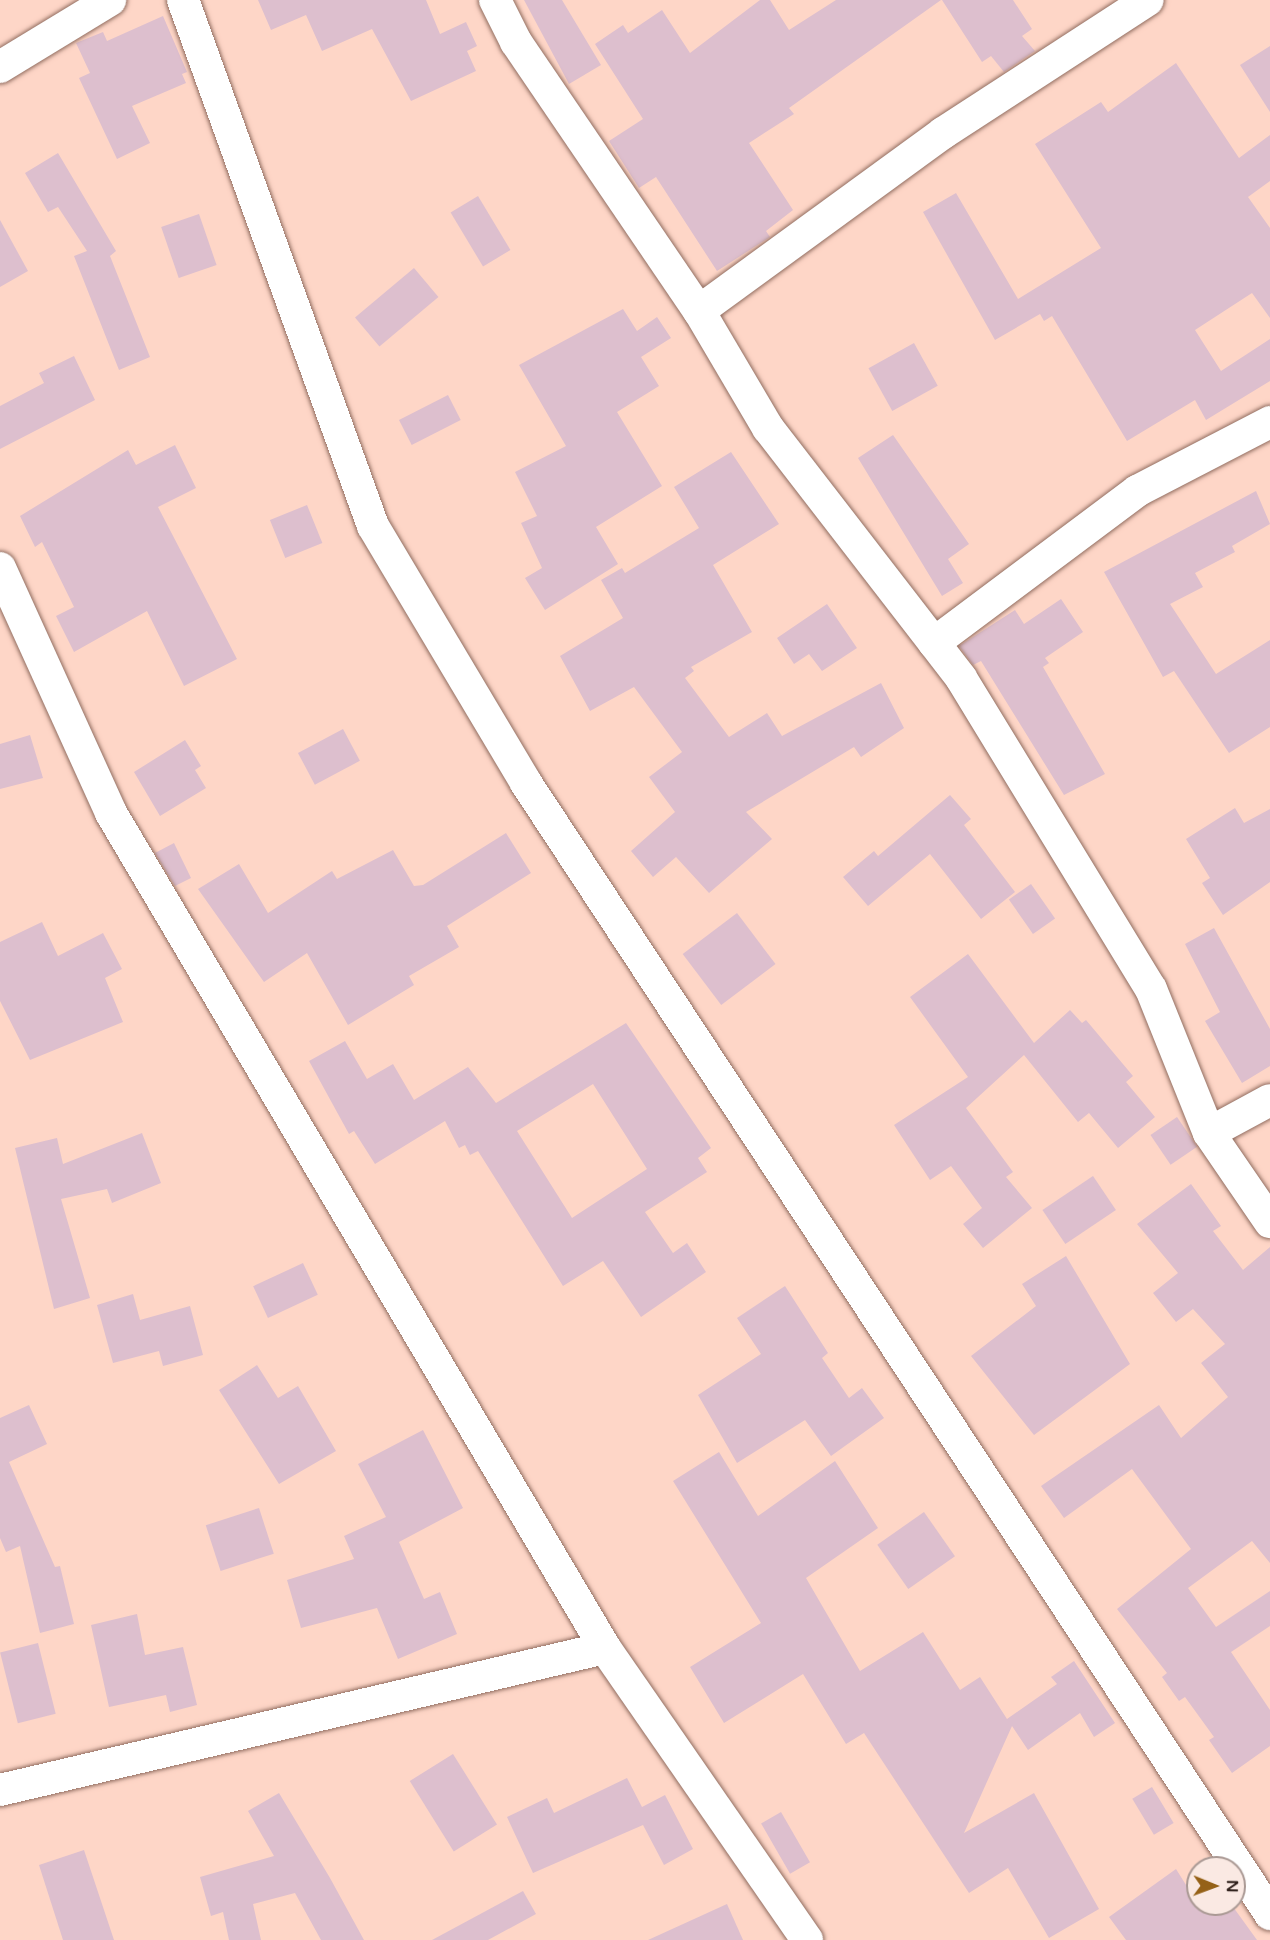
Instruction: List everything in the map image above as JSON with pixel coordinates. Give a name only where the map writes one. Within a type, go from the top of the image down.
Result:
[{"type":"street","points":[[0,67],[110,0]]},
{"type":"street","points":[[183,0],[373,526],[532,793],[1270,1914]]},
{"type":"street","points":[[495,0],[516,42],[699,311],[768,428],[934,643],[1151,989],[1209,1132],[1270,1222]]},
{"type":"street","points":[[699,311],[943,133],[1148,0]]},
{"type":"street","points":[[934,643],[1137,491],[1269,426]]},
{"type":"street","points":[[0,568],[111,813],[605,1648],[807,1940]]},
{"type":"street","points":[[1209,1132],[1270,1100]]},
{"type":"street","points":[[0,1790],[605,1648]]},
{"type":"building","points":[[258,0],[426,0],[440,34],[466,22],[477,46],[467,51],[476,71],[411,101],[372,29],[322,51],[306,15],[271,30]]},
{"type":"building","points":[[524,0],[562,0],[601,65],[569,84]]},
{"type":"building","points":[[760,0],[770,0],[789,30],[836,0],[941,0],[789,108],[794,114],[749,143],[793,210],[766,231],[770,237],[717,271],[656,177],[639,188],[609,141],[643,119],[595,44],[623,25],[628,33],[662,10],[690,53]]},
{"type":"building","points":[[942,0],[1013,0],[1032,29],[1022,36],[1035,51],[1004,72],[991,56],[982,62]]},
{"type":"building","points":[[163,16],[187,72],[182,74],[186,83],[132,106],[150,143],[117,159],[79,78],[90,73],[76,43],[103,32],[107,41]]},
{"type":"building","points":[[1270,46],[1270,112],[1240,65]]},
{"type":"building","points":[[1176,63],[1239,158],[1270,135],[1270,181],[1248,197],[1270,228],[1270,318],[1252,293],[1195,330],[1221,371],[1270,339],[1270,381],[1206,420],[1195,400],[1127,441],[1052,316],[1044,321],[1040,314],[995,340],[923,212],[956,193],[1018,299],[1101,248],[1035,144],[1101,102],[1108,112]]},
{"type":"building","points":[[58,153],[116,251],[110,256],[150,357],[119,370],[74,256],[87,251],[58,207],[48,212],[25,173]]},
{"type":"building","points":[[478,196],[510,250],[483,266],[451,212]]},
{"type":"building","points":[[199,214],[217,265],[179,278],[161,227]]},
{"type":"building","points":[[0,220],[28,271],[0,287]]},
{"type":"building","points":[[414,268],[438,297],[379,347],[355,317]]},
{"type":"building","points":[[623,309],[637,331],[657,317],[671,338],[641,357],[659,386],[617,412],[662,486],[596,527],[618,564],[545,610],[525,578],[542,568],[521,523],[537,516],[515,472],[566,446],[519,365]]},
{"type":"building","points":[[914,343],[938,386],[892,411],[869,368]]},
{"type":"building","points":[[74,356],[95,400],[0,449],[0,406],[44,383],[39,373]]},
{"type":"building","points":[[448,395],[461,420],[412,445],[399,420]]},
{"type":"building","points":[[893,435],[969,544],[948,559],[963,583],[942,596],[858,458]]},
{"type":"building","points":[[175,445],[196,488],[158,507],[237,659],[184,686],[147,611],[74,652],[56,616],[74,607],[42,542],[35,547],[20,516],[128,450],[136,465]]},
{"type":"building","points":[[731,452],[779,524],[713,565],[752,632],[691,667],[694,671],[685,678],[729,737],[767,713],[782,736],[881,683],[904,728],[861,757],[854,747],[746,812],[772,839],[709,893],[676,857],[653,877],[631,851],[675,812],[649,777],[682,752],[634,687],[590,711],[560,656],[623,618],[601,580],[622,568],[625,573],[699,528],[674,487]]},
{"type":"building","points":[[1256,491],[1270,524],[1232,546],[1235,552],[1195,573],[1203,587],[1170,604],[1216,674],[1270,640],[1270,727],[1229,753],[1174,671],[1163,677],[1104,572]]},
{"type":"building","points":[[307,505],[322,543],[285,558],[270,520]]},
{"type":"building","points":[[1061,599],[1083,632],[1045,658],[1049,663],[1043,667],[1105,774],[1064,795],[981,661],[973,665],[959,646],[1015,610],[1024,624]]},
{"type":"building","points":[[827,604],[857,648],[822,671],[809,654],[794,664],[777,638]]},
{"type":"building","points":[[343,729],[360,761],[315,785],[298,753]]},
{"type":"building","points":[[30,735],[43,778],[0,789],[0,744]]},
{"type":"building","points":[[185,740],[201,766],[195,770],[206,788],[160,816],[134,772]]},
{"type":"building","points":[[950,795],[971,819],[964,825],[1015,892],[981,919],[930,854],[868,906],[843,877],[874,851],[878,856]]},
{"type":"building","points":[[1235,808],[1244,823],[1270,809],[1270,882],[1223,915],[1202,883],[1210,878],[1186,839]]},
{"type":"building","points":[[506,833],[531,873],[447,926],[459,947],[409,976],[414,985],[348,1025],[307,953],[264,982],[198,889],[239,864],[268,913],[332,871],[337,879],[393,850],[414,886],[423,885]]},
{"type":"building","points":[[174,843],[191,878],[175,886],[155,853]]},
{"type":"building","points":[[1031,884],[1055,918],[1033,934],[1009,899]]},
{"type":"building","points":[[737,913],[776,964],[721,1005],[683,954]]},
{"type":"building","points":[[42,922],[58,956],[103,933],[122,969],[105,978],[123,1022],[30,1060],[0,1001],[0,942]]},
{"type":"building","points":[[1214,928],[1270,1029],[1270,1066],[1242,1083],[1205,1021],[1220,1012],[1185,944]]},
{"type":"building","points":[[968,954],[1034,1043],[1070,1010],[1082,1023],[1086,1020],[1133,1076],[1126,1082],[1155,1117],[1118,1148],[1089,1113],[1078,1122],[1024,1055],[966,1108],[1013,1172],[1006,1177],[1032,1208],[983,1248],[963,1224],[982,1208],[951,1166],[930,1180],[894,1125],[968,1077],[910,997]]},
{"type":"building","points":[[626,1023],[711,1148],[698,1158],[707,1172],[645,1212],[673,1253],[687,1243],[706,1272],[641,1317],[603,1261],[563,1286],[478,1151],[470,1155],[465,1145],[459,1148],[445,1121],[375,1164],[354,1131],[349,1134],[309,1061],[345,1041],[367,1079],[393,1064],[414,1100],[468,1067],[496,1103]],"holes":[[[593,1084],[647,1169],[572,1218],[517,1131]]]},
{"type":"building","points":[[1177,1117],[1197,1147],[1171,1165],[1150,1135]]},
{"type":"building","points":[[142,1133],[161,1183],[112,1203],[107,1189],[61,1199],[90,1298],[54,1309],[15,1148],[57,1138],[63,1164]]},
{"type":"building","points":[[1093,1176],[1116,1210],[1065,1244],[1042,1210]]},
{"type":"building","points":[[1191,1184],[1221,1226],[1213,1231],[1243,1270],[1270,1247],[1270,1563],[1252,1541],[1188,1588],[1216,1627],[1270,1591],[1270,1626],[1231,1652],[1270,1710],[1270,1746],[1232,1773],[1209,1740],[1214,1737],[1185,1697],[1179,1701],[1162,1677],[1167,1673],[1117,1609],[1191,1549],[1132,1469],[1064,1518],[1041,1486],[1159,1405],[1181,1438],[1228,1397],[1201,1363],[1225,1344],[1193,1309],[1176,1322],[1153,1293],[1178,1273],[1137,1224]]},
{"type":"building","points":[[1066,1256],[1130,1364],[1034,1435],[971,1356],[1036,1306],[1022,1284]]},
{"type":"building","points":[[303,1263],[318,1295],[268,1318],[253,1286]]},
{"type":"building","points":[[785,1286],[828,1353],[822,1358],[849,1398],[862,1388],[884,1418],[831,1456],[805,1420],[737,1463],[698,1395],[761,1354],[737,1318]]},
{"type":"building","points":[[133,1294],[140,1320],[190,1306],[203,1355],[163,1366],[159,1351],[113,1363],[97,1305]]},
{"type":"building","points":[[257,1365],[278,1398],[298,1386],[336,1451],[279,1484],[219,1390]]},
{"type":"building","points":[[29,1405],[47,1444],[9,1462],[55,1567],[60,1566],[74,1624],[40,1633],[20,1546],[6,1552],[0,1538],[0,1418]]},
{"type":"building","points":[[423,1430],[463,1508],[399,1542],[424,1599],[440,1592],[457,1634],[398,1659],[377,1608],[301,1628],[287,1580],[354,1559],[344,1536],[386,1517],[358,1464]]},
{"type":"building","points":[[719,1452],[758,1516],[835,1461],[878,1528],[806,1578],[860,1671],[923,1632],[960,1690],[980,1677],[1007,1719],[1057,1684],[1051,1677],[1074,1661],[1115,1723],[1094,1737],[1080,1713],[1028,1750],[1012,1726],[964,1833],[1034,1793],[1099,1909],[1049,1938],[1008,1868],[969,1893],[864,1733],[846,1744],[803,1674],[724,1723],[690,1667],[761,1623],[673,1481]]},
{"type":"building","points":[[259,1508],[274,1554],[221,1571],[206,1525]]},
{"type":"building","points":[[924,1512],[955,1556],[908,1589],[877,1545]]},
{"type":"building","points":[[137,1614],[145,1655],[183,1647],[197,1705],[170,1712],[166,1695],[109,1707],[91,1625]]},
{"type":"building","points":[[38,1643],[56,1714],[18,1723],[0,1652]]},
{"type":"building","points":[[453,1754],[497,1824],[454,1851],[410,1781]]},
{"type":"building","points":[[627,1778],[642,1807],[665,1795],[693,1849],[664,1865],[643,1825],[533,1873],[507,1817],[547,1798],[554,1813]]},
{"type":"building","points":[[1152,1787],[1174,1823],[1154,1835],[1132,1799]]},
{"type":"building","points":[[279,1793],[364,1940],[321,1940],[295,1893],[253,1904],[261,1940],[229,1940],[223,1912],[211,1916],[200,1877],[274,1856],[248,1811]]},
{"type":"building","points":[[781,1812],[810,1862],[790,1874],[761,1824]]},
{"type":"building","points":[[84,1850],[114,1940],[63,1940],[39,1865]]},
{"type":"building","points":[[1176,1869],[1186,1885],[1186,1916],[1240,1916],[1257,1940],[1126,1940],[1109,1917]]},
{"type":"building","points":[[523,1891],[536,1914],[488,1940],[432,1940]]},
{"type":"building","points":[[727,1904],[743,1940],[648,1940]]}]
